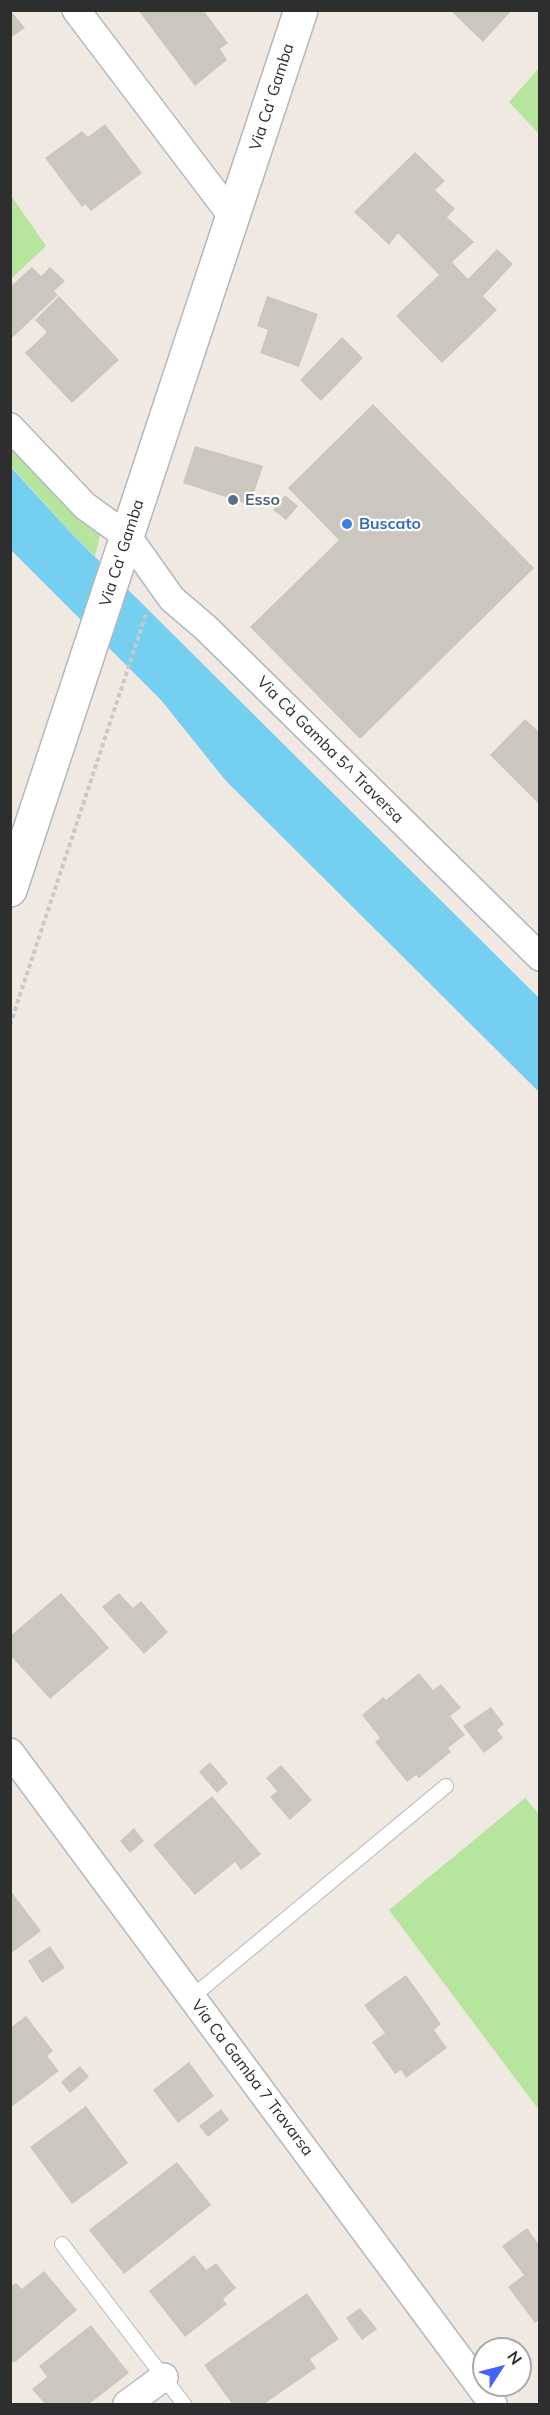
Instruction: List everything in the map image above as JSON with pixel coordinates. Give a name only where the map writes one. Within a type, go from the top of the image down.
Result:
[{"type":"street","points":[[76,10],[233,217]]},
{"type":"street","name":"Via Ca' Gamba","points":[[10,890],[300,10]]},
{"type":"street","name":"Via Cà Gamba 5^ Traversa","points":[[10,427],[85,506],[128,537],[172,599],[206,628],[540,957]]},
{"type":"street","name":"Via Ca Gamba 7 Travarsa","points":[[10,1752],[494,2404]]},
{"type":"street","points":[[128,2404],[164,2378]]},
{"type":"lane","points":[[192,1997],[446,1786]]},
{"type":"lane","points":[[62,2244],[183,2404]]},
{"type":"path","points":[[10,1025],[148,609]]},
{"type":"green space","points":[[539,68],[539,134],[509,102]]},
{"type":"green space","points":[[10,194],[46,246],[11,279],[10,279]]},
{"type":"green space","points":[[10,443],[101,532],[95,556],[69,531],[11,466]]},
{"type":"green space","points":[[525,1798],[540,1815],[539,2110],[389,1910]]},
{"type":"water","points":[[10,466],[69,531],[539,998],[539,1092],[226,781],[161,700],[11,550]]},
{"type":"building","points":[[10,10],[25,28],[10,38]]},
{"type":"building","points":[[138,10],[203,10],[228,43],[220,49],[227,60],[195,86]]},
{"type":"building","points":[[450,10],[512,10],[483,42]]},
{"type":"building","points":[[105,124],[142,173],[91,211],[85,204],[82,207],[45,158],[82,131],[88,137]]},
{"type":"building","points":[[415,152],[445,181],[435,190],[455,209],[447,217],[474,242],[452,262],[468,279],[497,249],[513,264],[483,296],[497,310],[442,363],[396,316],[439,275],[398,233],[389,245],[354,212]]},
{"type":"building","points":[[32,267],[41,276],[50,267],[65,281],[54,291],[58,295],[13,337],[10,336],[10,287]]},
{"type":"building","points":[[59,296],[119,360],[72,403],[25,353],[47,332],[35,320]]},
{"type":"building","points":[[267,296],[318,314],[299,367],[260,353],[268,330],[257,326]]},
{"type":"building","points":[[342,337],[363,358],[321,401],[300,380]]},
{"type":"building","points":[[373,404],[534,568],[360,739],[250,627],[339,540],[288,488]]},
{"type":"building","points":[[195,446],[263,466],[250,505],[183,483]]},
{"type":"building","points":[[285,495],[298,506],[286,520],[273,510]]},
{"type":"building","points":[[525,719],[540,733],[540,805],[490,755]]},
{"type":"building","points":[[61,1593],[109,1648],[50,1699],[10,1655],[10,1636]]},
{"type":"building","points":[[119,1593],[133,1608],[141,1601],[168,1632],[144,1654],[102,1607]]},
{"type":"building","points":[[419,1673],[433,1690],[441,1684],[461,1708],[450,1716],[465,1735],[448,1748],[451,1752],[419,1778],[416,1775],[407,1782],[375,1742],[380,1738],[362,1715],[383,1697],[386,1700]]},
{"type":"building","points":[[491,1707],[504,1724],[497,1730],[503,1738],[484,1753],[463,1726]]},
{"type":"building","points":[[210,1762],[228,1783],[217,1793],[199,1772]]},
{"type":"building","points":[[281,1765],[312,1800],[290,1820],[270,1797],[277,1791],[266,1778]]},
{"type":"building","points":[[212,1796],[261,1854],[241,1870],[235,1862],[195,1895],[153,1845]]},
{"type":"building","points":[[134,1828],[144,1841],[130,1853],[120,1841]]},
{"type":"building","points":[[10,1890],[41,1931],[10,1954]]},
{"type":"building","points":[[50,1946],[65,1968],[42,1983],[28,1961]]},
{"type":"building","points":[[406,1975],[441,2024],[434,2030],[447,2048],[406,2078],[401,2070],[395,2074],[372,2042],[385,2033],[364,2005]]},
{"type":"building","points":[[26,2016],[53,2051],[47,2056],[59,2071],[10,2108],[10,2028]]},
{"type":"building","points":[[189,2062],[214,2096],[178,2123],[153,2090]]},
{"type":"building","points":[[80,2066],[89,2077],[70,2093],[61,2082]]},
{"type":"building","points":[[86,2106],[128,2163],[72,2204],[30,2147]]},
{"type":"building","points":[[221,2109],[229,2120],[208,2137],[199,2126]]},
{"type":"building","points":[[177,2162],[211,2205],[124,2274],[89,2230]]},
{"type":"building","points":[[527,2228],[540,2246],[540,2319],[535,2323],[508,2287],[524,2275],[502,2246]]},
{"type":"building","points":[[194,2255],[206,2270],[216,2263],[236,2288],[223,2299],[227,2304],[185,2337],[149,2291]]},
{"type":"building","points":[[44,2271],[77,2310],[14,2363],[10,2358],[10,2287],[16,2283],[22,2289]]},
{"type":"building","points":[[307,2293],[339,2339],[310,2359],[316,2368],[264,2404],[232,2404],[204,2365]]},
{"type":"building","points":[[360,2308],[377,2329],[362,2340],[346,2318]]},
{"type":"building","points":[[91,2325],[129,2373],[89,2404],[45,2404],[32,2389],[47,2377],[39,2366]]},
{"type":"place","name":"Esso","points":[[233,500]]},
{"type":"place","name":"Buscato","points":[[347,524]]}]
